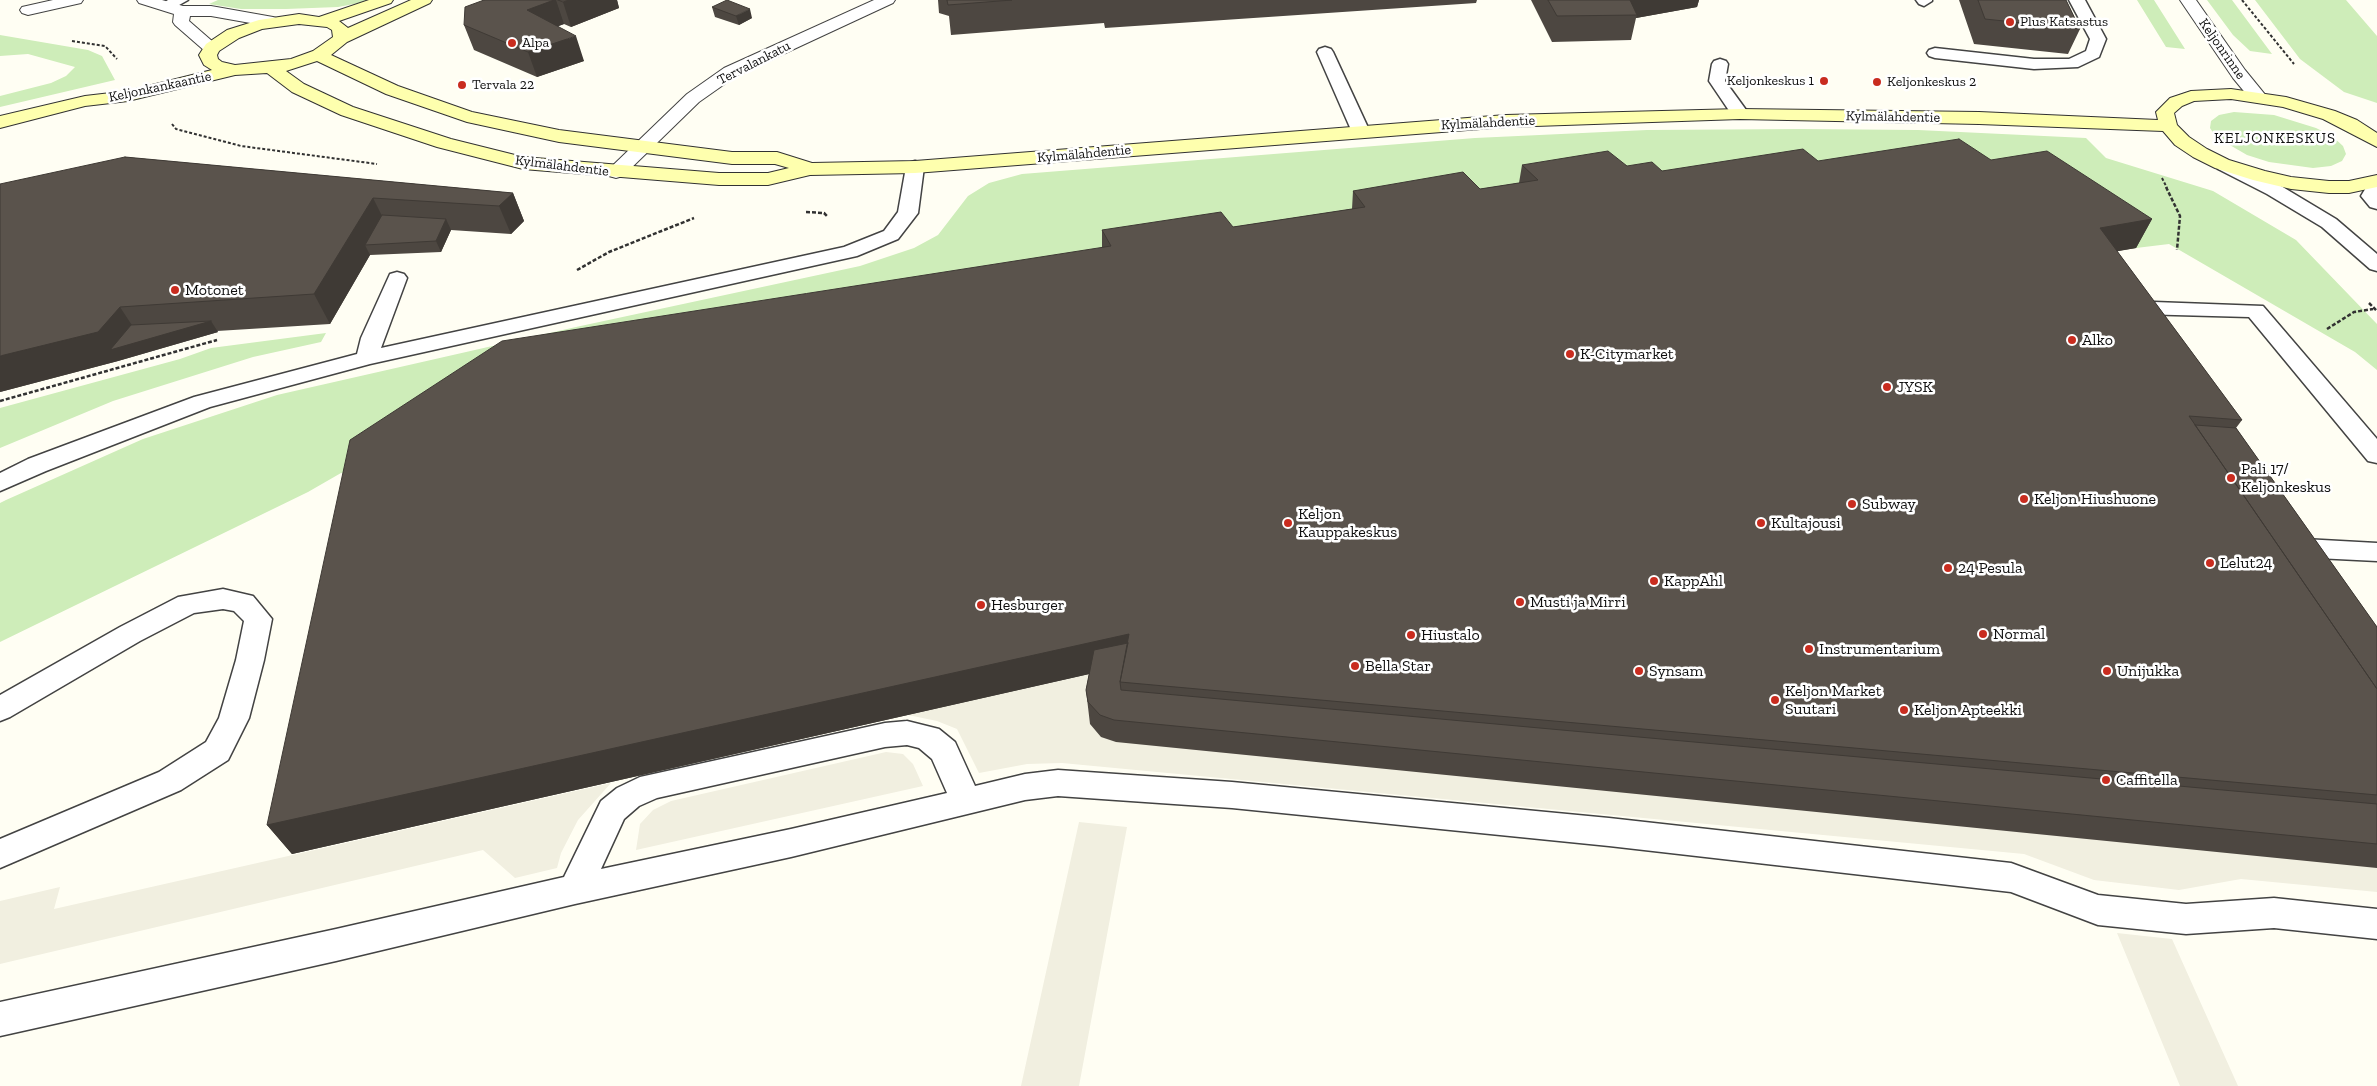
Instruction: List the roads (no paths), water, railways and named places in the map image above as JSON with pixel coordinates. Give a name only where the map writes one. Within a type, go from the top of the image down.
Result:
[{"type":"street","points":[[28,10],[75,0]]},
{"type":"street","points":[[144,0],[273,22]]},
{"type":"street","points":[[322,21],[386,0]]},
{"type":"street","points":[[176,6],[181,22],[200,58],[210,61],[216,66],[235,70],[271,68],[294,64],[319,55],[330,49],[341,38],[424,0]]},
{"type":"street","name":"Tervalankatu","points":[[616,172],[693,98],[730,72],[887,0]]},
{"type":"street","name":"Keljonrinne","points":[[2188,0],[2239,74],[2258,96]]},
{"type":"street","name":"Keljonkankaantie","points":[[85,101],[200,58],[233,34],[273,22],[299,19],[322,21]]},
{"type":"street","points":[[322,21],[340,28],[341,38]]},
{"type":"street","name":"Kylmälahdentie","points":[[319,55],[333,64],[392,90],[468,116],[559,136],[732,158],[777,158],[810,169]]},
{"type":"street","name":"Kylmälahdentie","points":[[271,68],[298,88],[347,111],[444,143],[523,163],[720,179],[768,179],[810,169],[915,168],[1506,120],[1740,114],[1979,118],[2168,126]]},
{"type":"street","name":"Keljonkankaantie","points":[[0,122],[85,101],[128,96],[235,70]]},
{"type":"street","points":[[2377,141],[2350,124],[2329,115],[2258,96],[2231,94],[2191,96],[2169,106],[2165,112],[2168,126],[2182,141],[2222,164],[2291,183],[2349,187],[2377,181]]},
{"type":"lane","points":[[1935,53],[2034,64],[2072,64],[2093,54],[2098,39],[2077,0]]},
{"type":"lane","points":[[1324,52],[1361,132]]},
{"type":"lane","points":[[1720,64],[1717,81],[1740,114]]},
{"type":"lane","points":[[2222,164],[2274,190],[2329,223],[2377,265]]},
{"type":"lane","points":[[0,482],[37,465],[202,402],[367,358],[850,252],[891,235],[908,213],[915,168]]},
{"type":"lane","points":[[2377,185],[2371,196],[2377,204]]},
{"type":"lane","points":[[367,358],[372,338],[397,278]]},
{"type":"lane","points":[[2144,331],[2127,307],[2255,311],[2377,455]]},
{"type":"lane","points":[[2279,524],[2296,548],[2377,552]]},
{"type":"lane","points":[[0,709],[130,634],[188,604],[223,599],[243,603],[258,619],[250,660],[234,718],[216,751],[170,781],[0,854]]},
{"type":"lane","points":[[575,889],[612,810],[628,797],[652,786],[885,735],[907,733],[928,738],[944,751],[966,801]]},
{"type":"lane","points":[[0,1019],[336,945],[575,889],[791,843],[1025,787],[1058,783],[1232,795],[1609,832],[2011,878],[2098,910],[2186,919],[2274,913],[2377,924]]},
{"type":"place","name":"Plus Katsastus","points":[[2010,22]]},
{"type":"place","name":"Alpa","points":[[512,43]]},
{"type":"place","name":"Keljonkeskus 1","points":[[1824,81]]},
{"type":"place","name":"Keljonkeskus 2","points":[[1877,82]]},
{"type":"place","name":"Tervala 22","points":[[462,85]]},
{"type":"place","name":"Motonet","points":[[175,290]]},
{"type":"place","name":"Alko","points":[[2072,340]]},
{"type":"place","name":"K-Citymarket","points":[[1570,354]]},
{"type":"place","name":"JYSK","points":[[1887,387]]},
{"type":"place","name":"Pali 17/ Keljonkeskus","points":[[2231,478]]},
{"type":"place","name":"Keljon Hiushuone","points":[[2024,499]]},
{"type":"place","name":"Subway","points":[[1852,504]]},
{"type":"place","name":"Keljon Kauppakeskus","points":[[1288,523]]},
{"type":"place","name":"Kultajousi","points":[[1761,523]]},
{"type":"place","name":"Lelut24","points":[[2210,563]]},
{"type":"place","name":"24 Pesula","points":[[1948,568]]},
{"type":"place","name":"KappAhl","points":[[1654,581]]},
{"type":"place","name":"Musti ja Mirri","points":[[1520,602]]},
{"type":"place","name":"Hesburger","points":[[981,605]]},
{"type":"place","name":"Normal","points":[[1983,634]]},
{"type":"place","name":"Hiustalo","points":[[1411,635]]},
{"type":"place","name":"Instrumentarium","points":[[1809,649]]},
{"type":"place","name":"Bella Star","points":[[1355,666]]},
{"type":"place","name":"Synsam","points":[[1639,671]]},
{"type":"place","name":"Unijukka","points":[[2107,671]]},
{"type":"place","name":"Keljon Market Suutari","points":[[1775,700]]},
{"type":"place","name":"Keljon Apteekki","points":[[1904,710]]},
{"type":"place","name":"Caffitella","points":[[2106,780]]},
{"type":"district","name":"KELJONKESKUS","points":[[2275,139]]}]
